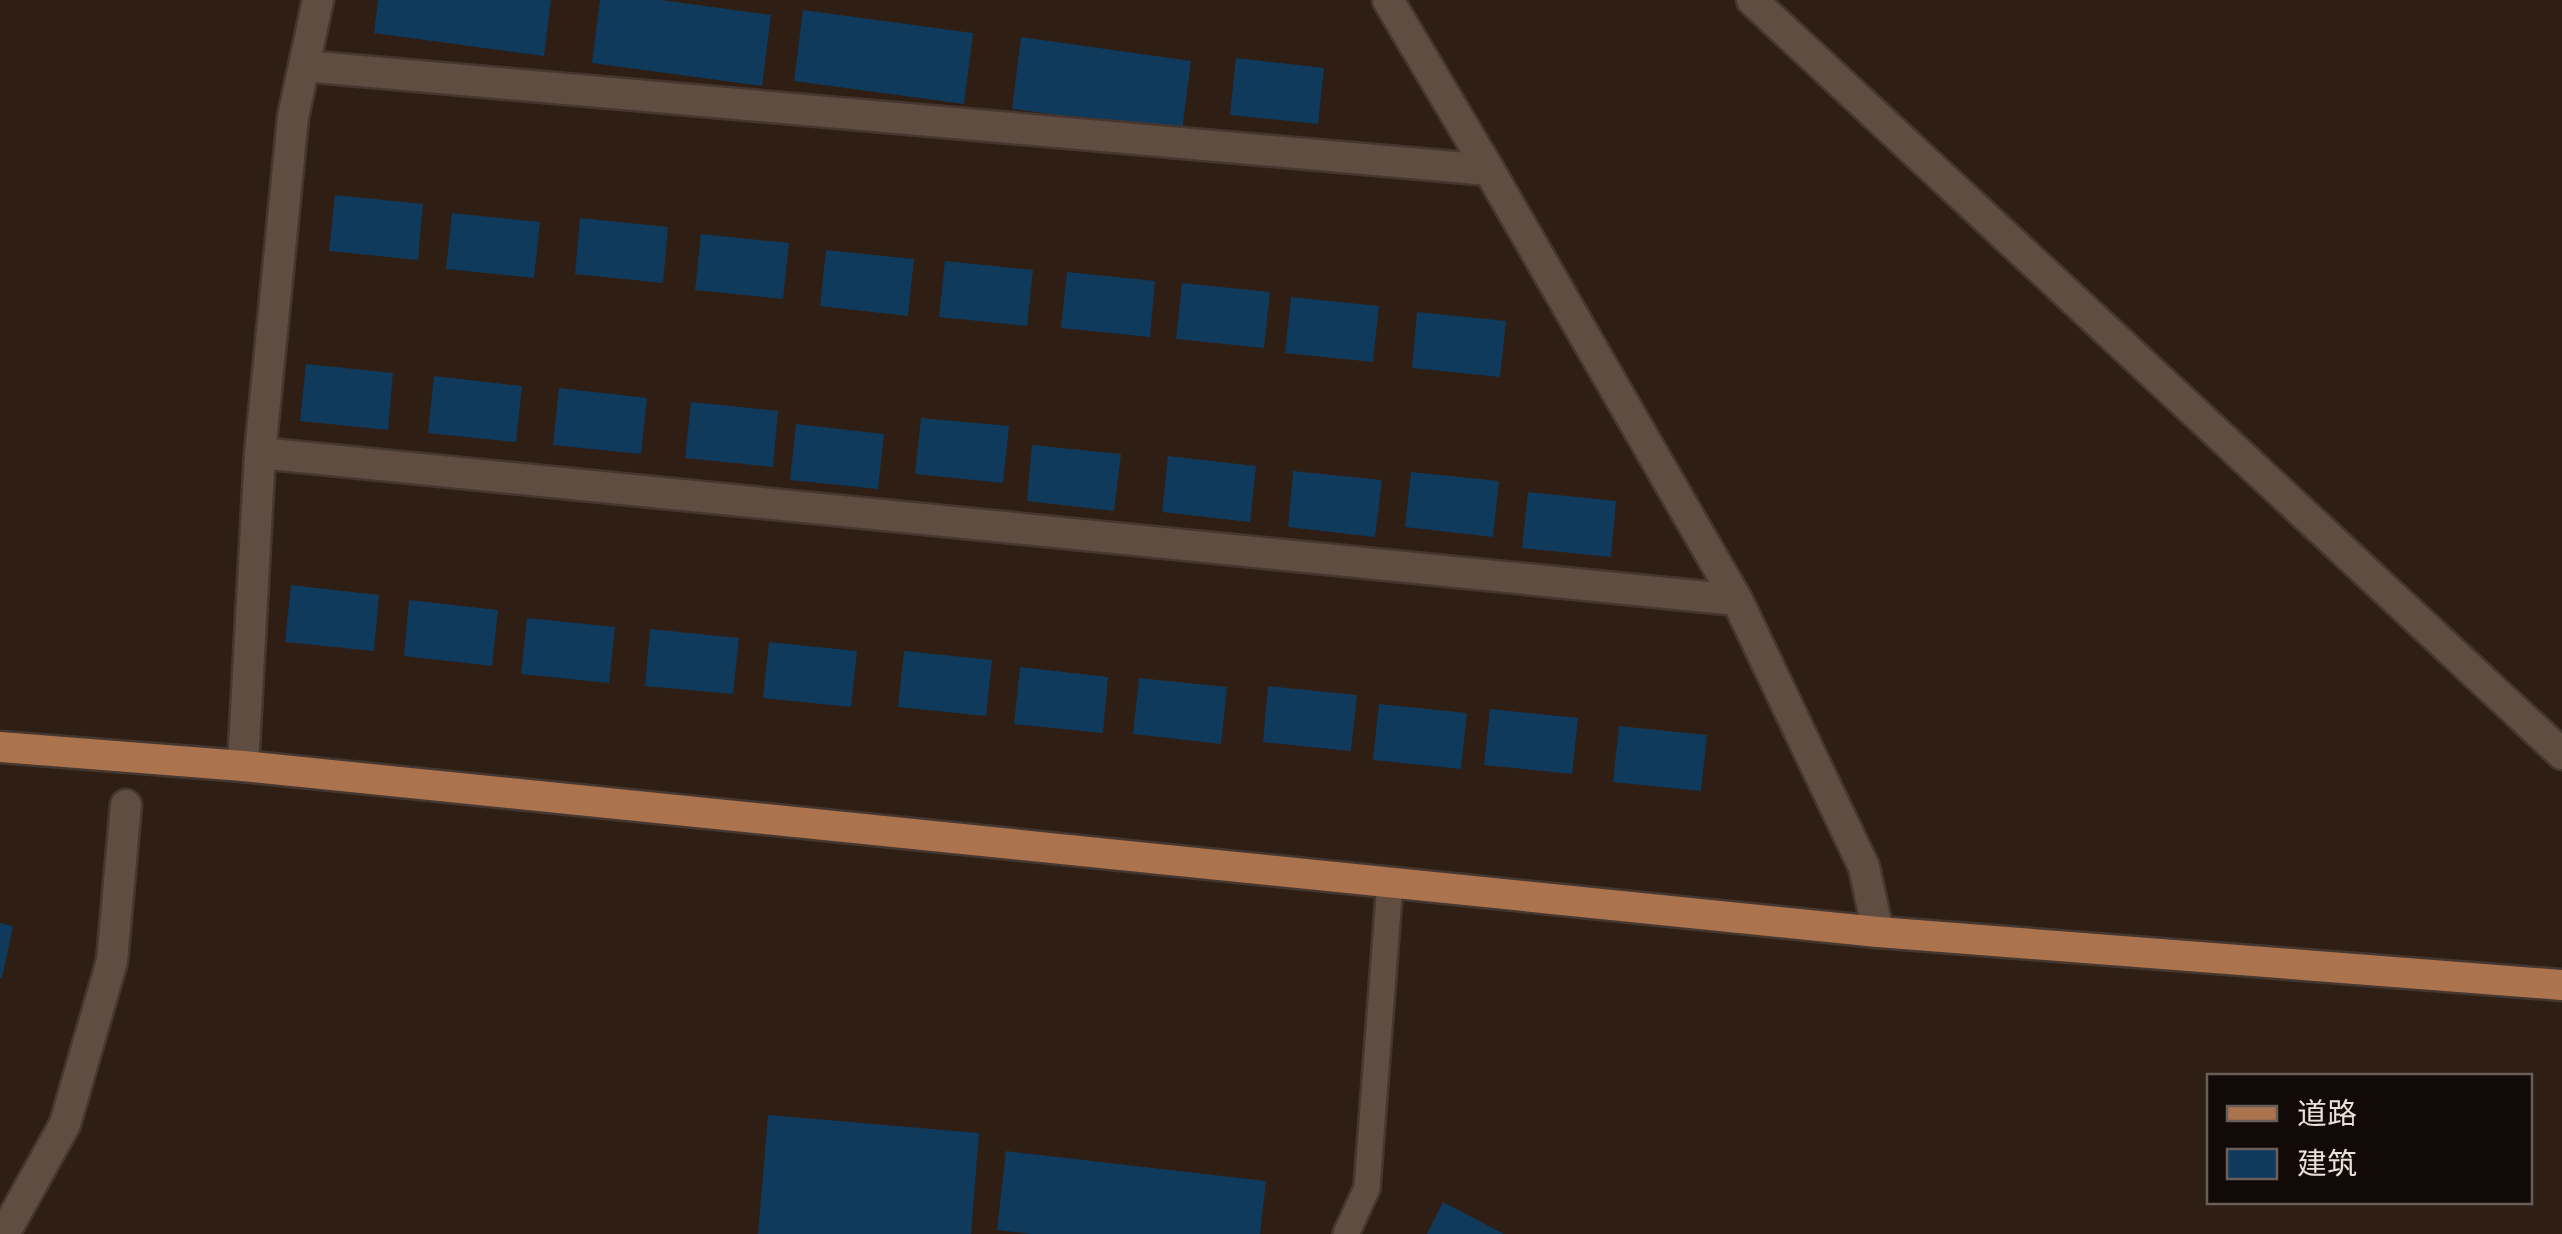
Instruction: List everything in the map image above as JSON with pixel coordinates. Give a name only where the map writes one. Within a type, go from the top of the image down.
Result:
[{"type":"main road","points":[[0,748],[243,766],[1878,932],[2562,985]]},
{"type":"street","points":[[243,766],[260,453],[293,117],[318,0]]},
{"type":"street","points":[[1388,0],[1737,600],[1864,867],[1878,932]]},
{"type":"street","points":[[1752,0],[2562,754]]},
{"type":"street","points":[[304,66],[1489,170]]},
{"type":"street","points":[[260,453],[1737,600]]},
{"type":"street","points":[[4,1234],[65,1124],[112,961],[126,805]]},
{"type":"lane","points":[[1346,1234],[1367,1188],[1390,882]]},
{"type":"building","points":[[378,0],[551,0],[544,56],[374,33]]},
{"type":"building","points":[[600,0],[661,0],[771,15],[762,86],[592,63]]},
{"type":"building","points":[[803,10],[973,33],[964,104],[794,81]]},
{"type":"building","points":[[1021,37],[1191,61],[1182,131],[1012,109]]},
{"type":"building","points":[[1236,58],[1324,68],[1318,124],[1230,115]]},
{"type":"building","points":[[335,195],[423,204],[418,260],[329,251]]},
{"type":"building","points":[[452,213],[540,222],[534,278],[446,269]]},
{"type":"building","points":[[580,218],[668,227],[663,283],[575,274]]},
{"type":"building","points":[[701,234],[789,243],[783,299],[695,290]]},
{"type":"building","points":[[826,250],[914,259],[908,316],[820,306]]},
{"type":"building","points":[[945,261],[1033,270],[1027,326],[939,317]]},
{"type":"building","points":[[1067,272],[1155,281],[1150,337],[1061,328]]},
{"type":"building","points":[[1182,283],[1270,292],[1264,348],[1176,339]]},
{"type":"building","points":[[1291,297],[1379,306],[1373,362],[1285,353]]},
{"type":"building","points":[[1417,312],[1506,321],[1500,377],[1412,368]]},
{"type":"building","points":[[306,364],[393,373],[388,430],[300,421]]},
{"type":"building","points":[[434,376],[522,386],[516,442],[428,433]]},
{"type":"building","points":[[559,388],[647,398],[641,454],[553,445]]},
{"type":"building","points":[[691,402],[778,411],[773,467],[685,458]]},
{"type":"building","points":[[921,418],[1009,426],[1003,483],[915,474]]},
{"type":"building","points":[[796,424],[884,434],[878,489],[790,480]]},
{"type":"building","points":[[1032,445],[1121,454],[1114,511],[1027,501]]},
{"type":"building","points":[[1168,456],[1256,466],[1250,522],[1162,512]]},
{"type":"building","points":[[1293,471],[1382,480],[1375,537],[1288,527]]},
{"type":"building","points":[[1411,472],[1499,481],[1493,537],[1405,527]]},
{"type":"building","points":[[1528,492],[1616,501],[1611,557],[1522,548]]},
{"type":"building","points":[[291,585],[379,595],[374,651],[285,642]]},
{"type":"building","points":[[409,600],[498,610],[492,666],[404,656]]},
{"type":"building","points":[[527,618],[615,627],[609,683],[521,674]]},
{"type":"building","points":[[650,629],[739,638],[733,694],[645,686]]},
{"type":"building","points":[[769,642],[857,651],[851,707],[763,698]]},
{"type":"building","points":[[904,651],[992,660],[986,716],[898,707]]},
{"type":"building","points":[[1020,667],[1108,677],[1103,733],[1014,724]]},
{"type":"building","points":[[1139,678],[1227,687],[1221,744],[1133,734]]},
{"type":"building","points":[[1268,686],[1357,695],[1351,751],[1263,742]]},
{"type":"building","points":[[1379,704],[1467,713],[1461,769],[1373,760]]},
{"type":"building","points":[[1490,709],[1578,718],[1572,774],[1484,765]]},
{"type":"building","points":[[1619,726],[1707,735],[1701,791],[1613,782]]},
{"type":"building","points":[[0,923],[13,926],[2,978],[0,978]]},
{"type":"building","points":[[768,1115],[979,1133],[971,1234],[758,1234]]},
{"type":"building","points":[[1006,1151],[1266,1181],[1260,1234],[1032,1234],[997,1230]]},
{"type":"building","points":[[1443,1202],[1504,1234],[1427,1234]]}]
